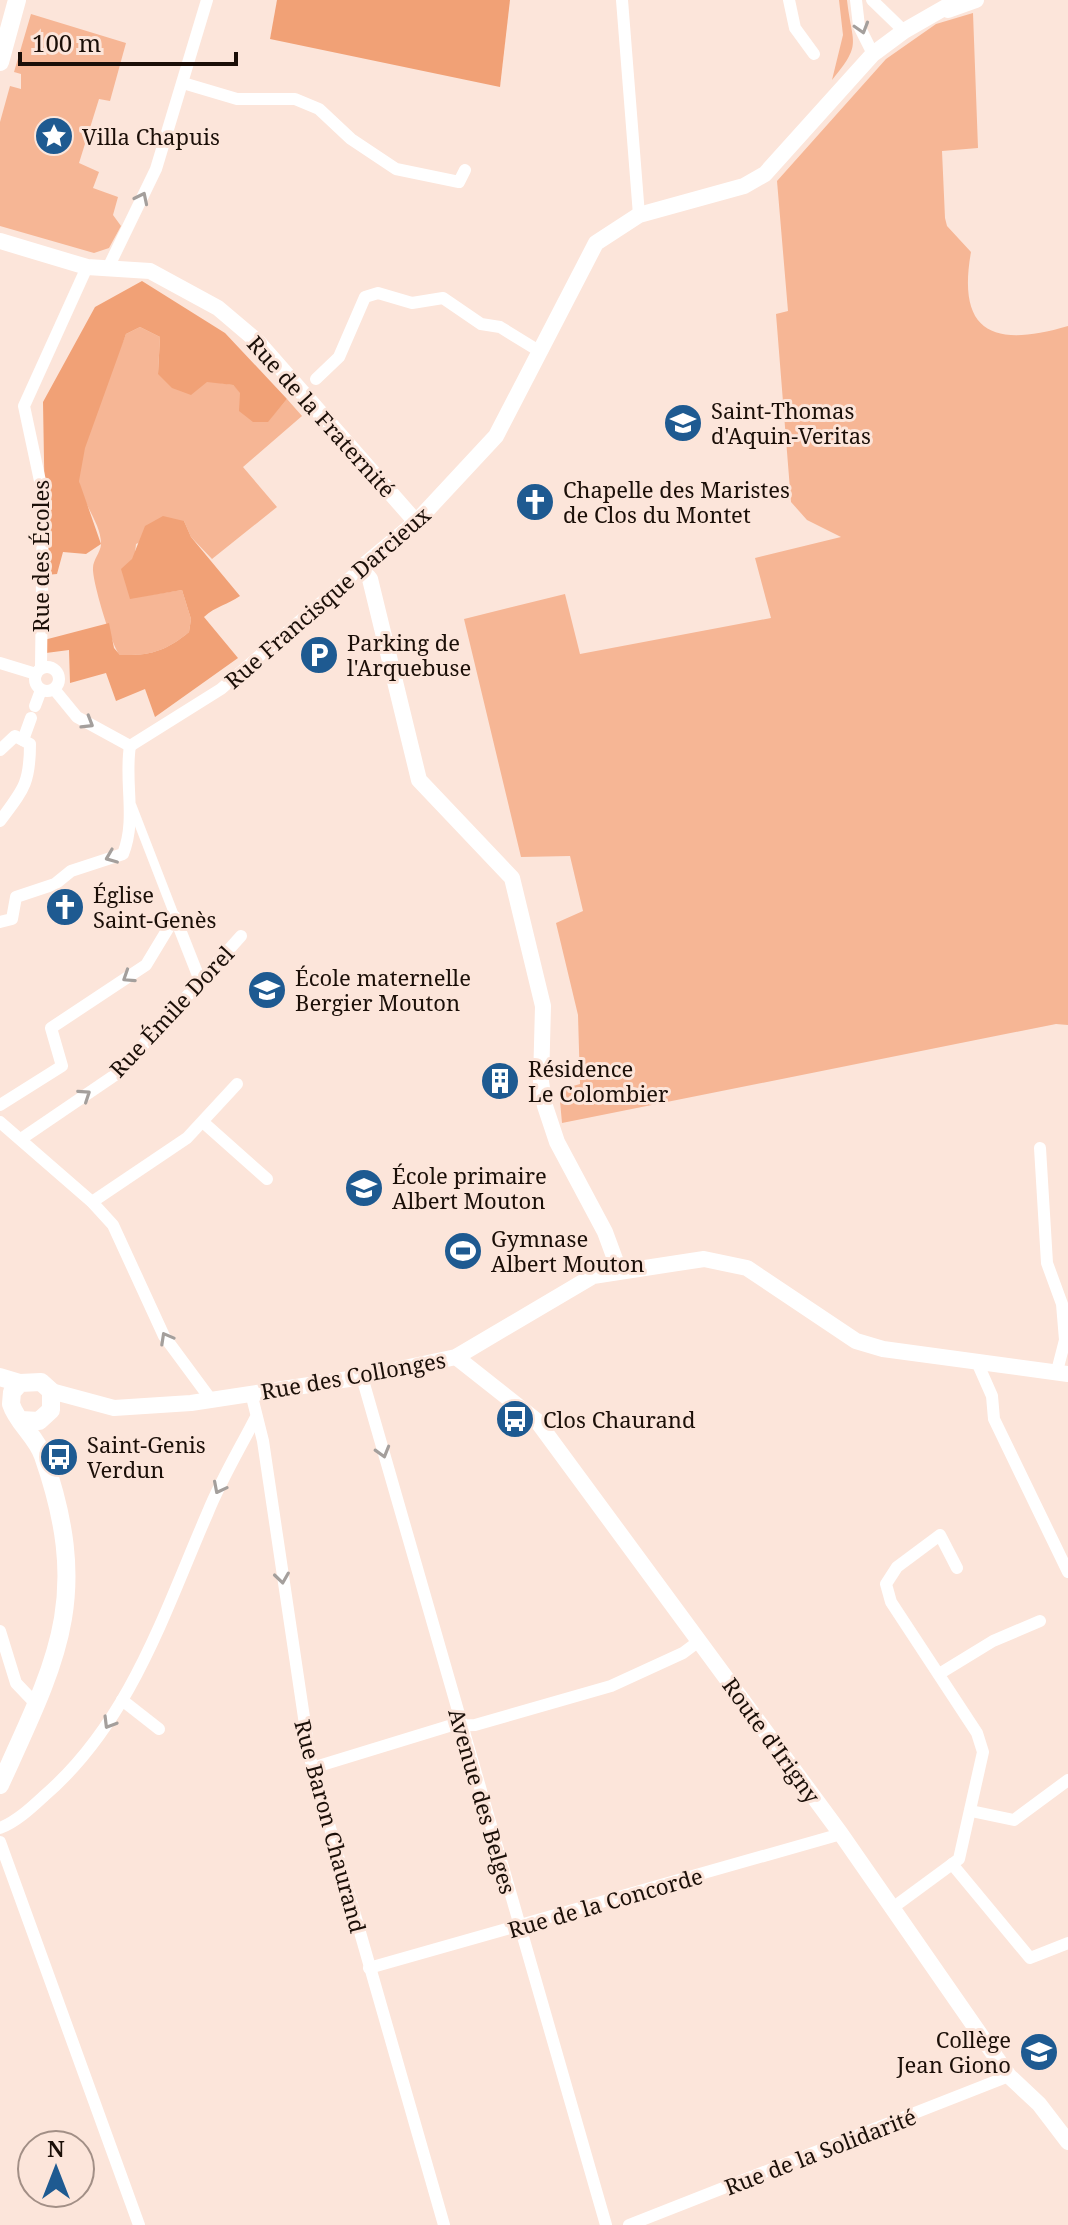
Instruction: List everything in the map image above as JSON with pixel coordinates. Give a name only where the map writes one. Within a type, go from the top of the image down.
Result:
[{"type":"main road","points":[[0,62],[17,0]]},
{"type":"main road","points":[[0,1377],[10,1390],[13,1410],[42,1451],[62,1524],[68,1586],[63,1633],[37,1705],[0,1785]]},
{"type":"main road","points":[[10,1390],[34,1380],[51,1391],[42,1451]]},
{"type":"main road","points":[[21,1420],[33,1423],[48,1414]]},
{"type":"street","points":[[108,268],[156,169],[207,0]]},
{"type":"street","points":[[622,0],[639,215]]},
{"type":"street","points":[[789,0],[795,28],[814,54]]},
{"type":"street","points":[[856,0],[859,26],[873,54]]},
{"type":"street","points":[[872,0],[904,31]]},
{"type":"street","name":"Rue Francisque Darcieux","points":[[130,746],[221,689],[416,522],[496,436],[591,250],[618,226],[639,215],[744,186],[765,174],[873,54],[904,31],[958,0]]},
{"type":"street","name":"Rue Francisque Darcieux","points":[[935,14],[976,0]]},
{"type":"street","points":[[183,83],[237,99],[295,99],[319,109],[351,139],[396,169],[459,182],[465,170]]},
{"type":"street","name":"Rue de la Fraternité","points":[[0,241],[87,267],[150,271],[180,285],[238,323],[416,522]]},
{"type":"street","name":"Rue des Écoles","points":[[38,671],[43,495],[24,406],[87,267]]},
{"type":"street","points":[[316,379],[339,357],[365,297],[378,293],[412,303],[443,298],[481,324],[500,327],[539,351]]},
{"type":"street","points":[[361,568],[370,579],[419,780],[512,878],[543,1006],[541,1082],[545,1106],[557,1142],[605,1232],[619,1270]]},
{"type":"street","points":[[0,663],[38,671],[49,667],[58,673],[59,684],[54,689],[41,690]]},
{"type":"street","points":[[38,671],[36,684],[41,690]]},
{"type":"street","points":[[54,689],[77,717],[130,746],[127,766],[131,803],[201,983]]},
{"type":"street","points":[[0,821],[22,794],[30,775],[27,742],[41,690]]},
{"type":"street","points":[[0,750],[15,736],[27,742]]},
{"type":"street","points":[[6,921],[16,897],[55,884],[71,871],[123,854],[131,803]]},
{"type":"street","points":[[0,1105],[62,1066],[51,1028],[146,965],[175,917]]},
{"type":"street","name":"Rue Émile Dorel","points":[[21,1139],[118,1073],[241,936]]},
{"type":"street","points":[[92,1202],[204,1123],[237,1084]]},
{"type":"street","points":[[0,1122],[92,1202],[122,1240],[164,1336],[212,1401]]},
{"type":"street","points":[[204,1123],[267,1179]]},
{"type":"street","points":[[1040,1148],[1047,1263],[1062,1304],[1065,1340],[1062,1373]]},
{"type":"street","name":"Rue des Collonges","points":[[51,1391],[114,1408],[212,1401],[362,1377],[456,1357],[579,1281],[619,1270],[670,1262],[726,1261],[775,1284],[856,1341],[883,1349],[1062,1373]]},
{"type":"street","name":"Route d'Irigny","points":[[456,1357],[537,1421],[841,1834],[1009,2076],[1039,2104],[1068,2142]]},
{"type":"street","points":[[977,1362],[992,1396],[994,1419],[1068,1572]]},
{"type":"street","name":"Avenue des Belges","points":[[362,1377],[606,2225]]},
{"type":"street","name":"Rue Baron Chaurand","points":[[251,1393],[255,1419],[263,1441],[312,1768],[444,2225]]},
{"type":"street","points":[[48,1414],[84,1401]]},
{"type":"street","points":[[0,1828],[28,1810],[74,1771],[122,1700],[168,1613],[208,1510],[255,1419]]},
{"type":"street","points":[[891,1909],[952,1864],[962,1852],[983,1752],[981,1741],[891,1602],[886,1584],[897,1567],[940,1535],[957,1568]]},
{"type":"street","points":[[939,1674],[993,1641],[1040,1621]]},
{"type":"street","points":[[0,1631],[16,1683],[37,1705]]},
{"type":"street","points":[[312,1768],[449,1726],[475,1725],[611,1686],[683,1653],[699,1641]]},
{"type":"street","points":[[122,1700],[159,1729]]},
{"type":"street","points":[[971,1811],[1014,1820],[1068,1780]]},
{"type":"street","name":"Rue de la Concorde","points":[[369,1968],[841,1834]]},
{"type":"street","points":[[0,1842],[139,2225]]},
{"type":"street","points":[[952,1864],[1030,1958],[1068,1943]]},
{"type":"street","name":"Rue de la Solidarité","points":[[629,2225],[1009,2076]]},
{"type":"shaded area","points":[[277,0],[510,0],[500,87],[270,39]]},
{"type":"shaded area","points":[[839,0],[847,0],[853,43],[848,58],[832,80],[843,35]]},
{"type":"shaded area","points":[[973,13],[978,148],[942,151],[947,226],[971,252],[968,280],[970,302],[976,318],[987,328],[1002,334],[1021,335],[1068,326],[1068,1025],[1056,1024],[562,1123],[559,1090],[580,1084],[578,1015],[556,923],[583,911],[570,856],[521,857],[464,619],[565,594],[580,654],[771,618],[755,558],[841,537],[807,520],[791,502],[776,314],[788,311],[777,181],[886,59],[936,24]]},
{"type":"shaded area","points":[[31,14],[126,43],[110,101],[99,99],[79,163],[99,172],[93,188],[118,197],[113,215],[121,226],[109,248],[94,253],[0,226],[0,122],[10,86],[21,89],[21,74],[14,72]]},
{"type":"shaded area","points":[[142,281],[225,333],[287,399],[268,422],[253,422],[239,411],[240,393],[233,385],[207,382],[191,395],[172,388],[158,374],[160,337],[140,327],[126,334],[85,448],[79,481],[101,544],[86,554],[63,552],[57,574],[46,575],[43,402],[95,307]]},
{"type":"shaded area","points":[[140,327],[160,337],[158,373],[233,385],[268,421],[287,399],[302,416],[243,467],[277,507],[212,559],[191,537],[184,521],[136,544],[130,598],[182,590],[191,619],[189,632],[173,644],[149,653],[120,655],[96,586],[93,568],[101,545],[100,537],[79,481],[84,447],[96,407],[126,334]]},
{"type":"shaded area","points":[[163,516],[184,521],[191,537],[240,596],[204,617],[238,658],[155,717],[145,689],[116,701],[106,673],[70,683],[69,650],[46,653],[44,640],[109,623],[114,648],[120,655],[131,655],[157,651],[189,632],[191,619],[182,590],[130,599],[121,569],[132,559],[145,526]]},
{"type":"place","name":"Villa Chapuis","points":[[54,136]]},
{"type":"place","name":"Saint-Thomas d'Aquin-Veritas","points":[[683,423]]},
{"type":"place","name":"Chapelle des Maristes de Clos du Montet","points":[[535,502]]},
{"type":"place","name":"Parking de l'Arquebuse","points":[[319,655]]},
{"type":"place","name":"Église Saint-Genès","points":[[65,907]]},
{"type":"place","name":"École maternelle Bergier Mouton","points":[[267,990]]},
{"type":"place","name":"Résidence Le Colombier","points":[[500,1081]]},
{"type":"place","name":"École primaire Albert Mouton","points":[[364,1188]]},
{"type":"place","name":"Gymnase Albert Mouton","points":[[463,1251]]},
{"type":"place","name":"Clos Chaurand","points":[[515,1419]]},
{"type":"place","name":"Saint-Genis Verdun","points":[[59,1457]]},
{"type":"place","name":"Collège Jean Giono","points":[[1039,2052]]}]
